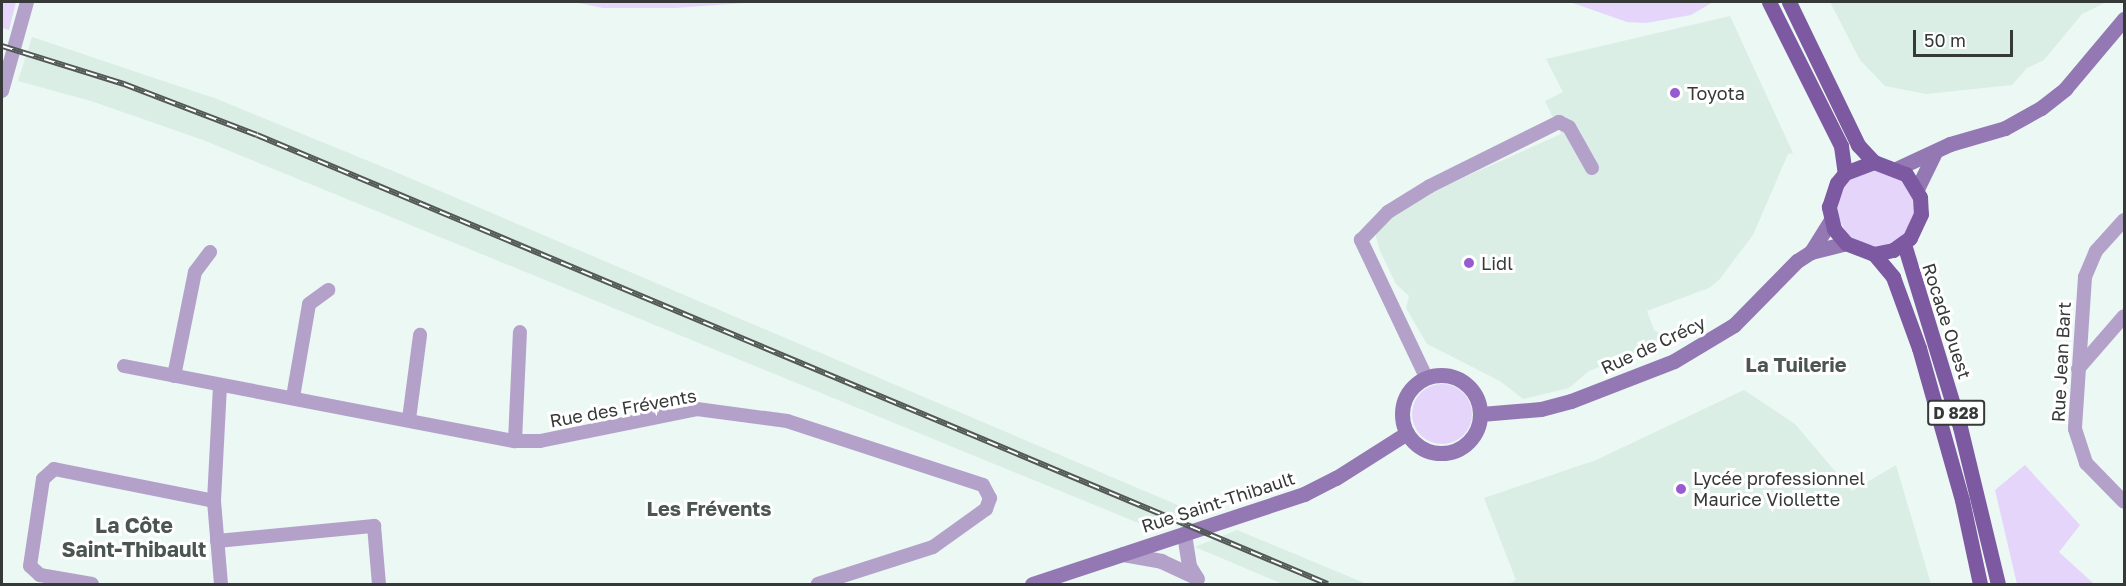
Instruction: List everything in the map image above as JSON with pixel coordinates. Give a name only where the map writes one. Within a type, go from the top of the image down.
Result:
[{"type":"main road","points":[[1769,2],[1841,146],[1845,173]]},
{"type":"main road","points":[[1789,2],[1858,145],[1874,162],[1898,168],[1917,189],[1922,206],[1919,223],[1904,244],[1875,254],[1846,243],[1831,220],[1831,195],[1845,173],[1874,162]]},
{"type":"main road","points":[[1898,168],[1934,154],[1950,144],[2005,128],[2041,108],[2065,89],[2124,19]]},
{"type":"main road","points":[[1917,189],[1934,154]]},
{"type":"main road","name":"Rue de Crécy","points":[[1481,414],[1541,409],[1571,401],[1674,361],[1734,325],[1789,268],[1810,252],[1831,220]]},
{"type":"main road","name":"Rue de Crécy","points":[[1810,252],[1846,243]]},
{"type":"main road","name":"Rocade Ouest","points":[[1904,244],[1960,427],[1998,585]]},
{"type":"main road","name":"Rocade Ouest","points":[[1875,254],[1900,291],[1919,348],[1962,500],[1980,585]]},
{"type":"main road","points":[[1437,375],[1458,378],[1475,393],[1481,414],[1472,438],[1448,453],[1424,450],[1407,433],[1401,412],[1409,391],[1426,377],[1437,375]]},
{"type":"main road","name":"Rue Saint-Thibault","points":[[1032,585],[1316,489],[1407,433]]},
{"type":"street","points":[[2,91],[27,2]]},
{"type":"street","points":[[1426,377],[1361,240],[1388,212],[1430,186],[1558,122],[1569,127],[1592,168]]},
{"type":"street","name":"Rue Jean Bart","points":[[2124,220],[2089,262],[2082,295],[2077,446],[2086,463],[2124,502]]},
{"type":"street","points":[[174,376],[195,272],[210,252]]},
{"type":"street","points":[[293,397],[309,304],[328,290]]},
{"type":"street","points":[[2078,369],[2124,316]]},
{"type":"street","points":[[515,441],[520,332]]},
{"type":"street","points":[[409,419],[420,334]]},
{"type":"street","name":"Rue des Frévents","points":[[124,366],[515,441],[540,441],[697,409],[787,421],[984,485],[990,498],[986,509],[933,547],[818,585]]},
{"type":"street","points":[[220,386],[214,501],[221,585]]},
{"type":"street","points":[[92,585],[40,575],[30,566],[43,479],[54,469],[214,501]]},
{"type":"street","points":[[217,541],[374,526],[379,584]]},
{"type":"street","points":[[1184,534],[1195,576]]},
{"type":"street","points":[[1155,543],[1195,576]]},
{"type":"street","points":[[1124,554],[1161,561],[1195,576]]},
{"type":"shaded area","points":[[2,2],[16,2],[9,30],[2,28]]},
{"type":"shaded area","points":[[574,2],[758,2],[675,8],[603,8]]},
{"type":"shaded area","points":[[1570,2],[1713,2],[1691,15],[1646,23],[1627,22]]},
{"type":"shaded area","points":[[1830,2],[2107,2],[2082,14],[2044,60],[2027,68],[2012,85],[1926,94],[1885,86],[1860,60]]},
{"type":"shaded area","points":[[1730,16],[1793,153],[1788,154],[1753,235],[1719,280],[1709,288],[1647,311],[1654,330],[1670,339],[1589,371],[1569,388],[1523,399],[1500,381],[1427,344],[1406,308],[1409,296],[1396,284],[1380,251],[1375,233],[1382,214],[1561,134],[1545,101],[1563,92],[1546,59]]},
{"type":"shaded area","points":[[32,37],[217,99],[393,171],[1201,515],[1158,531],[203,140],[91,101],[18,81]]},
{"type":"shaded area","points":[[1869,170],[1883,170],[1897,176],[1908,187],[1914,201],[1911,223],[1903,235],[1883,246],[1869,246],[1855,240],[1844,229],[1838,215],[1838,201],[1844,187],[1855,176]]},
{"type":"shaded area","points":[[1436,384],[1448,384],[1464,392],[1470,402],[1472,414],[1470,426],[1464,436],[1448,444],[1436,444],[1420,436],[1412,420],[1412,408],[1420,392]]},
{"type":"shaded area","name":"Lycée professionnel Maurice Viollette","points":[[1744,390],[1795,424],[1852,491],[1896,465],[1931,584],[1508,584],[1516,580],[1484,498],[1596,460]]},
{"type":"shaded area","points":[[2025,465],[2080,525],[2059,552],[2094,584],[2017,584],[1995,490]]},
{"type":"shaded area","points":[[1237,530],[1367,584],[1283,584],[1195,547]]},
{"type":"railway","points":[[2,46],[124,84],[257,135],[1328,584]]},
{"type":"place","name":"Toyota","points":[[1675,93]]},
{"type":"place","name":"Lidl","points":[[1469,263]]},
{"type":"place","name":"Lycée professionnel Maurice Viollette","points":[[1681,489]]},
{"type":"district","name":"La Tuilerie","points":[[1796,364]]},
{"type":"district","name":"Les Frévents","points":[[709,508]]},
{"type":"district","name":"La Côte Saint-Thibault","points":[[134,537]]}]
